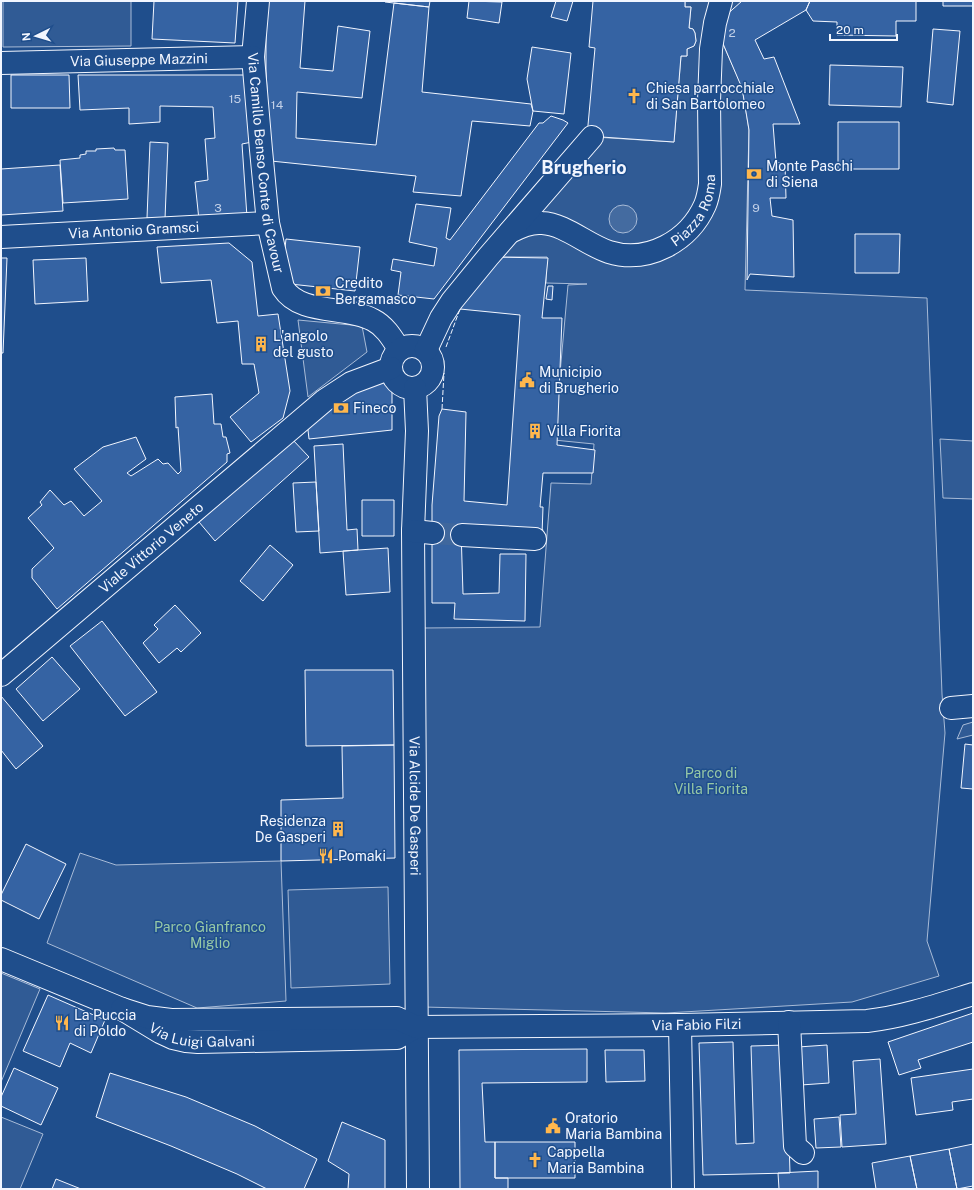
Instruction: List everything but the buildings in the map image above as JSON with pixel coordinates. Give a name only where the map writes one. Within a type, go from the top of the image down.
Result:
[{"type":"street","name":"Via Camillo Benso Conte di Cavour","points":[[258,1],[253,57],[268,223],[281,282],[286,293],[292,298],[298,320]]},
{"type":"street","name":"Piazza Roma","points":[[510,232],[532,223],[550,224],[610,252],[622,255],[636,255],[654,252],[664,248],[687,232],[703,209],[710,184],[709,108],[711,49],[715,23],[721,1]]},
{"type":"street","name":"Via Giuseppe Mazzini","points":[[1,63],[253,57]]},
{"type":"street","points":[[426,350],[441,318],[452,301],[483,262],[592,137]]},
{"type":"street","name":"Via Antonio Gramsci","points":[[1,237],[268,223]]},
{"type":"street","points":[[292,298],[309,305],[354,313],[374,320],[386,331],[395,358],[396,381],[402,385],[408,388],[422,386],[428,382],[432,376],[434,369],[431,355],[420,346],[406,346],[395,358]]},
{"type":"street","name":"Viale Vittorio Veneto","points":[[1,675],[325,400],[341,389],[361,379],[395,358]]},
{"type":"street","name":"Via Alcide De Gasperi","points":[[415,388],[423,532],[416,1027],[418,1189]]},
{"type":"street","points":[[302,420],[308,397]]},
{"type":"street","points":[[462,535],[535,539]]},
{"type":"street","points":[[951,708],[973,706]]},
{"type":"street","name":"Via Luigi Galvani","points":[[1,959],[122,1009],[160,1032],[173,1038],[186,1041],[398,1038],[416,1027]]},
{"type":"street","name":"Via Fabio Filzi","points":[[416,1027],[680,1025],[867,1021],[884,1019],[919,1011],[973,994]]},
{"type":"street","points":[[790,1022],[795,1146],[803,1153]]},
{"type":"street","points":[[680,1025],[683,1189]]},
{"type":"shaded area","points":[[3,1],[131,1],[131,46],[3,47]]},
{"type":"shaded area","name":"Parco di Villa Fiorita","points":[[685,1],[743,1],[715,26],[742,87],[749,130],[745,290],[927,298],[942,694],[945,733],[927,941],[939,976],[852,1002],[666,1013],[423,1007],[423,628],[540,627],[551,483],[591,484],[594,444],[554,440],[568,285],[587,284],[546,283],[547,257],[479,257],[578,136],[674,142],[681,56],[687,56],[687,49],[694,46],[696,41],[693,29],[689,28],[691,7],[685,7]]},
{"type":"shaded area","points":[[623,205],[633,209],[637,219],[633,229],[623,233],[613,229],[609,219],[613,209]]},
{"type":"shaded area","points":[[298,320],[362,326],[367,352],[308,397]]},
{"type":"shaded area","points":[[940,439],[973,441],[973,499],[943,498]]},
{"type":"shaded area","points":[[973,722],[973,735],[957,739],[963,725]]},
{"type":"shaded area","name":"Parco Gianfranco Miglio","points":[[80,853],[116,865],[281,861],[286,1001],[197,1008],[47,943]]},
{"type":"shaded area","points":[[388,887],[390,984],[291,988],[288,890]]},
{"type":"shaded area","points":[[1,973],[40,989],[1,1082]]},
{"type":"shaded area","points":[[1,1117],[43,1134],[20,1189],[1,1189]]},
{"type":"tunnel","points":[[433,533],[462,535]]},
{"type":"fence","points":[[446,347],[460,309]]},
{"type":"fence","points":[[442,409],[444,373]]},
{"type":"place","name":"Chiesa parrocchiale di San Bartolomeo","points":[[634,96]]},
{"type":"place","name":"Monte Paschi di Siena","points":[[754,174]]},
{"type":"place","name":"Credito Bergamasco","points":[[323,291]]},
{"type":"place","name":"L'angolo del gusto","points":[[261,344]]},
{"type":"place","name":"Municipio di Brugherio","points":[[527,380]]},
{"type":"place","name":"Fineco","points":[[341,408]]},
{"type":"place","name":"Villa Fiorita","points":[[535,431]]},
{"type":"place","name":"Residenza De Gasperi","points":[[338,829]]},
{"type":"place","name":"Pomaki","points":[[326,856]]},
{"type":"place","name":"La Puccia di Poldo","points":[[62,1023]]},
{"type":"place","name":"Oratorio Maria Bambina","points":[[553,1126]]},
{"type":"place","name":"Cappella Maria Bambina","points":[[535,1160]]},
{"type":"district","name":"Brugherio","points":[[584,168]]}]
